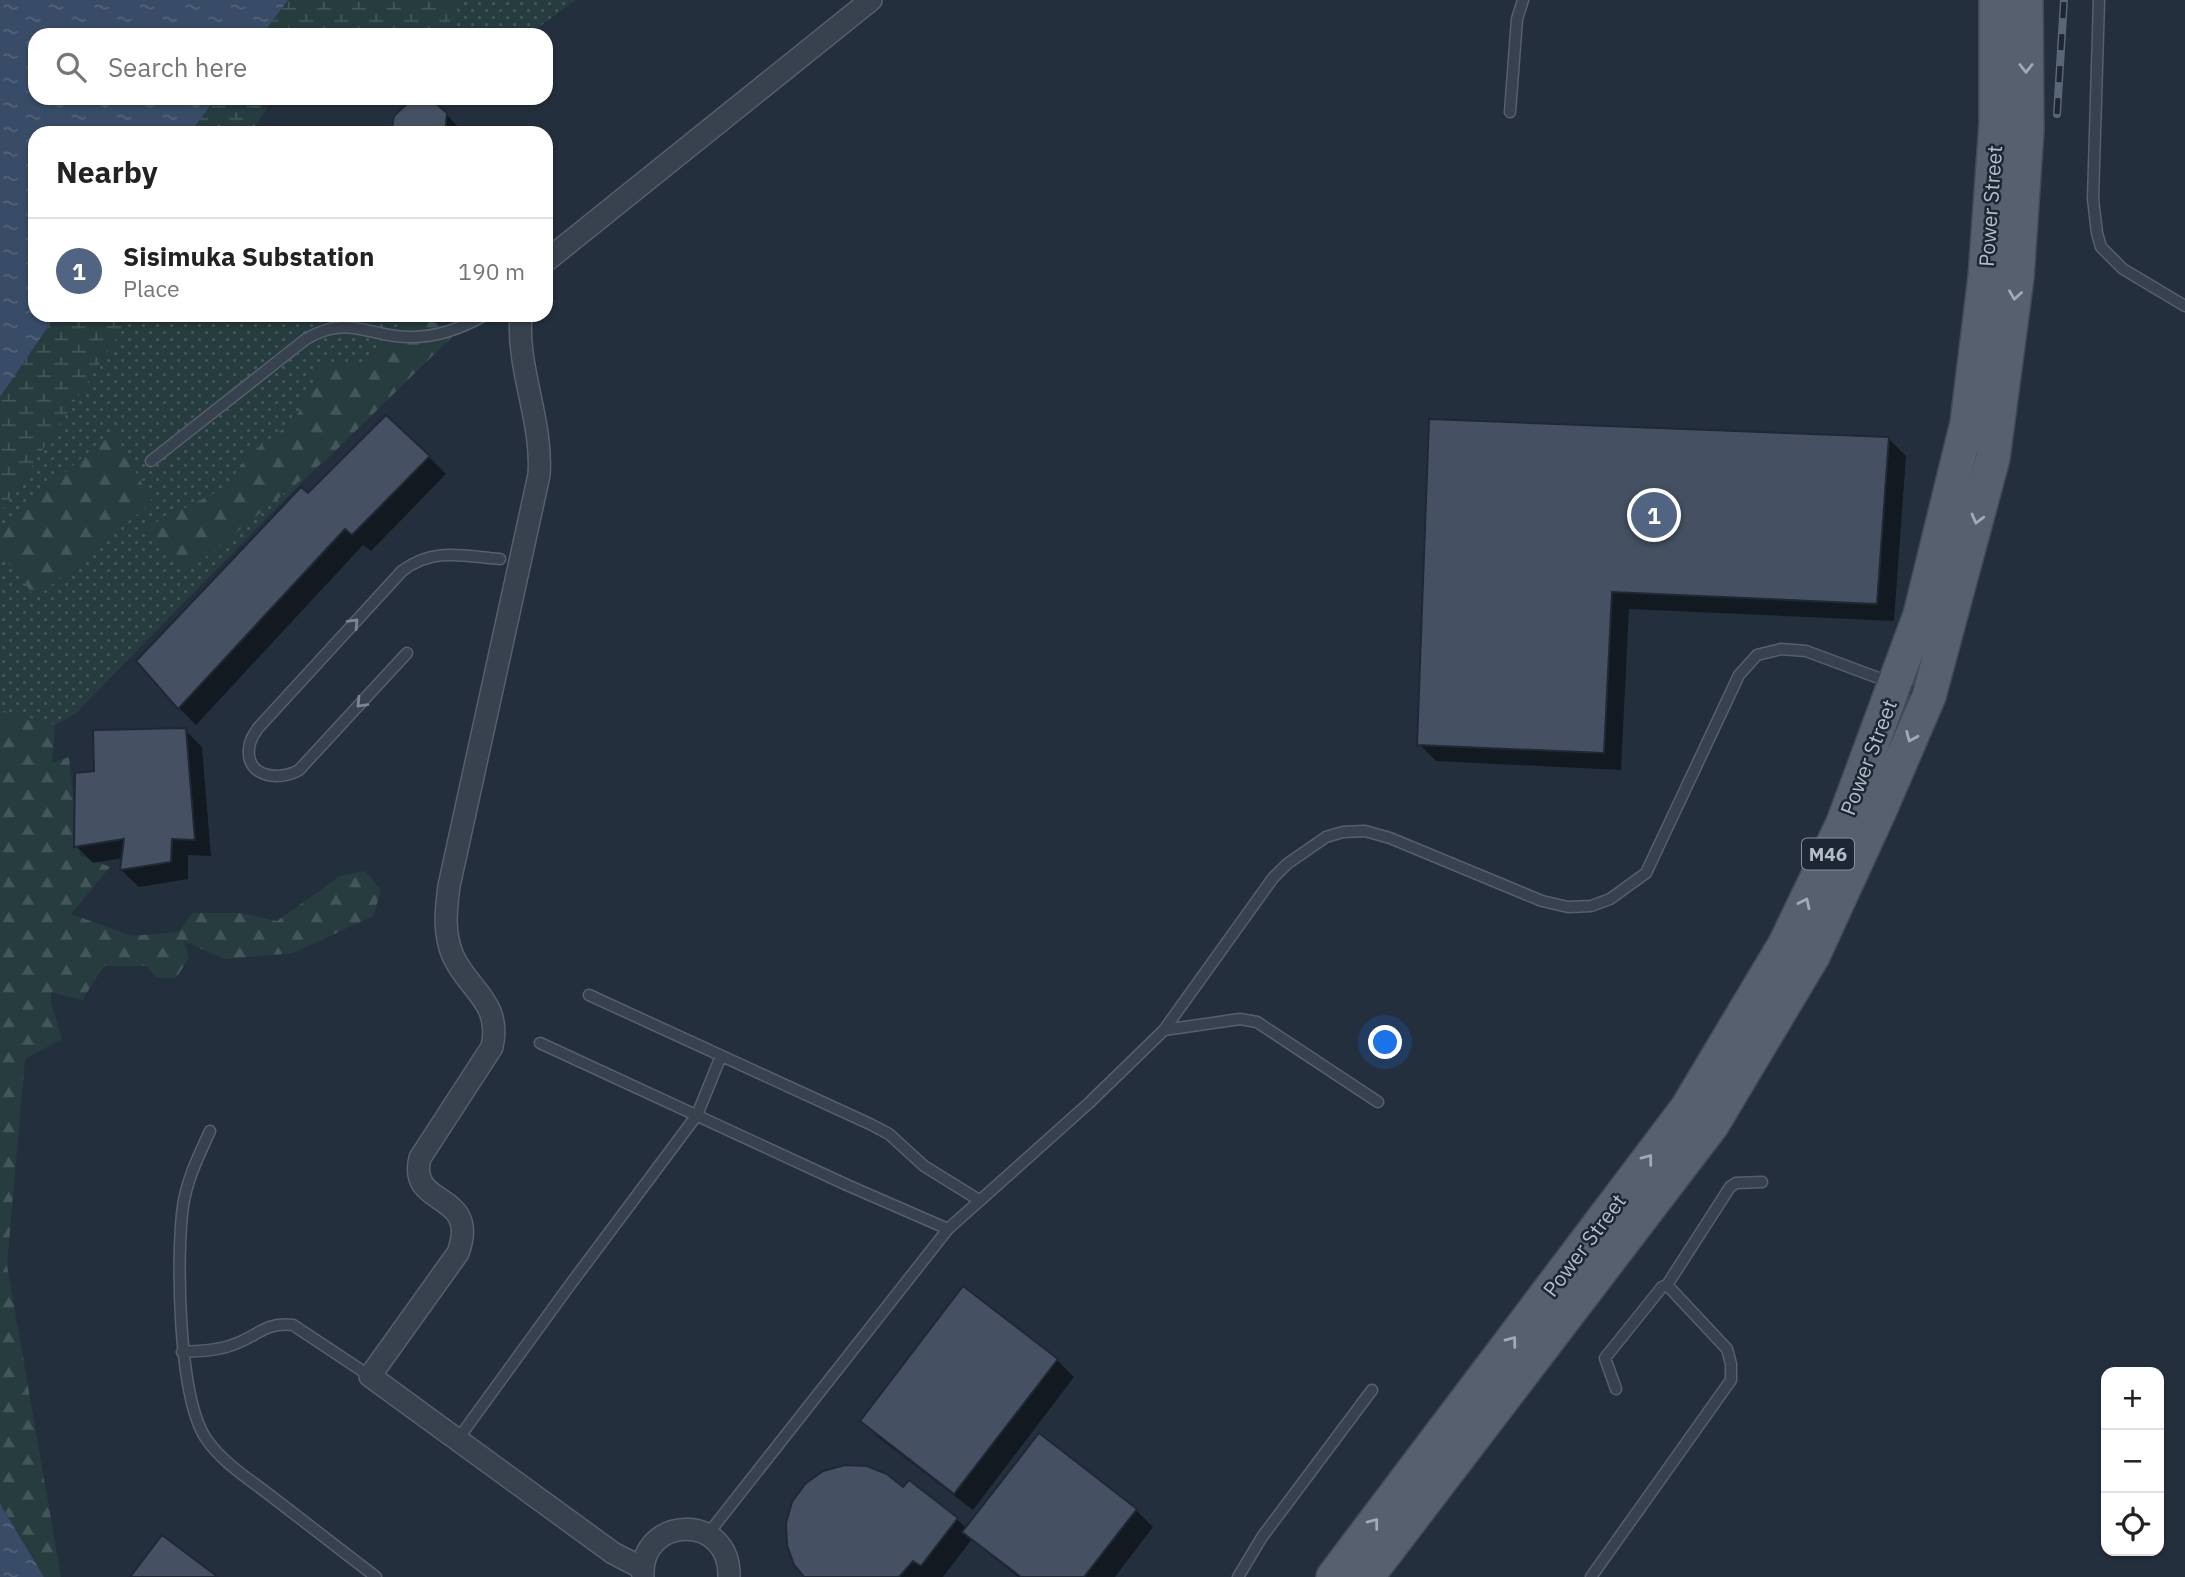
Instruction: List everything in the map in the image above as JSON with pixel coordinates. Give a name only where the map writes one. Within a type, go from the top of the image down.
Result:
[{"type":"main road","name":"Power Street","points":[[1333,1577],[1480,1407],[1712,1125],[1799,950],[1880,810],[1928,696],[1993,458],[2017,277],[2012,127],[1996,0]]},
{"type":"main road","name":"Power Street","points":[[1799,950],[1920,615],[1967,423],[1985,277],[2012,127],[2026,0]]},
{"type":"main road","name":"Power Street","points":[[1367,1577],[1480,1407]]},
{"type":"street","points":[[553,255],[872,0]]},
{"type":"street","points":[[521,322],[522,347],[539,432],[538,475],[452,872],[446,918],[447,937],[453,955],[463,974],[485,999],[493,1016],[495,1031],[492,1047],[420,1158],[417,1169],[419,1180],[460,1217],[464,1227],[461,1247],[370,1376],[642,1573],[646,1554],[654,1542],[666,1533],[694,1529],[708,1534],[725,1552],[730,1577]]},
{"type":"lane","points":[[1510,112],[1517,19],[1523,0]]},
{"type":"lane","points":[[2099,0],[2093,219],[2101,247],[2123,269],[2185,306]]},
{"type":"lane","points":[[151,461],[306,339],[322,330],[345,326],[410,338],[427,336],[472,322]]},
{"type":"lane","points":[[407,653],[299,770],[288,777],[274,777],[261,773],[253,764],[248,752],[258,728],[402,571],[415,561],[443,554],[500,559]]},
{"type":"lane","points":[[708,1534],[947,1229],[1089,1103],[1164,1030],[1273,878],[1287,864],[1326,838],[1343,832],[1365,831],[1390,838],[1542,901],[1568,907],[1591,906],[1610,899],[1646,873],[1739,675],[1757,655],[1781,649],[1805,651],[1928,696]]},
{"type":"lane","points":[[589,995],[889,1134],[924,1166],[979,1200]]},
{"type":"lane","points":[[1164,1030],[1240,1018],[1257,1022],[1378,1102]]},
{"type":"lane","points":[[540,1043],[947,1229]]},
{"type":"lane","points":[[458,1439],[697,1115],[721,1056]]},
{"type":"lane","points":[[210,1131],[192,1171],[183,1204],[181,1238],[182,1352],[197,1426],[208,1442],[236,1469],[376,1577]]},
{"type":"lane","points":[[1616,1389],[1605,1358],[1662,1287],[1667,1285],[1730,1186],[1736,1183],[1762,1182]]},
{"type":"lane","points":[[1591,1577],[1731,1380],[1727,1349],[1667,1285]]},
{"type":"lane","points":[[182,1352],[234,1345],[264,1328],[279,1324],[293,1325],[370,1376]]},
{"type":"lane","points":[[1238,1577],[1262,1537],[1372,1390]]},
{"type":"green space","points":[[288,0],[463,0],[446,28],[267,28]]},
{"type":"green space","points":[[463,0],[576,0],[538,28],[446,28]]},
{"type":"green space","points":[[211,105],[269,105],[255,126],[195,126]]},
{"type":"green space","points":[[51,322],[127,322],[0,514],[0,397]]},
{"type":"green space","points":[[127,322],[434,322],[458,331],[304,480],[75,714],[55,725],[0,710],[0,514]]},
{"type":"green space","points":[[408,322],[433,322],[458,331],[328,458],[190,570],[145,528],[228,486],[248,455],[295,420],[321,365],[365,362]]},
{"type":"green space","points":[[113,430],[152,502],[36,598],[0,552],[0,531]]},
{"type":"green space","points":[[0,710],[55,725],[52,763],[69,757],[80,855],[110,867],[71,914],[132,936],[178,932],[193,913],[240,913],[277,921],[340,876],[365,871],[381,890],[373,916],[293,953],[224,959],[184,941],[189,958],[176,978],[157,978],[146,966],[104,966],[82,1000],[51,992],[51,1003],[62,1039],[25,1059],[7,1265],[61,1577],[44,1577],[0,1503]]},
{"type":"water","points":[[0,0],[288,0],[267,28],[28,28],[28,105],[211,105],[195,126],[28,126],[28,322],[51,322],[0,397]]},
{"type":"water","points":[[0,1503],[2,1507],[44,1577],[0,1577]]},
{"type":"building","points":[[406,105],[438,105],[447,113],[446,126],[392,126],[394,116]]},
{"type":"building","points":[[386,415],[430,456],[352,535],[345,529],[178,709],[136,661],[301,487],[308,493]]},
{"type":"building","points":[[1429,419],[1889,437],[1877,604],[1612,592],[1604,753],[1417,745]]},
{"type":"building","points":[[186,728],[195,840],[172,839],[171,862],[120,870],[124,839],[74,847],[75,773],[94,771],[93,730]]},
{"type":"building","points":[[963,1286],[1058,1359],[954,1494],[860,1421]]},
{"type":"building","points":[[1039,1433],[1137,1509],[1084,1577],[1021,1577],[962,1532]]},
{"type":"building","points":[[845,1465],[867,1466],[887,1474],[903,1487],[909,1480],[958,1518],[921,1566],[913,1561],[899,1577],[804,1577],[794,1565],[787,1545],[786,1523],[792,1502],[805,1484],[823,1471]]},
{"type":"building","points":[[162,1535],[218,1577],[130,1577]]},
{"type":"railway","points":[[2057,114],[2064,0]]},
{"type":"place","name":"Sisimuka Substation","points":[[1654,515]]}]
